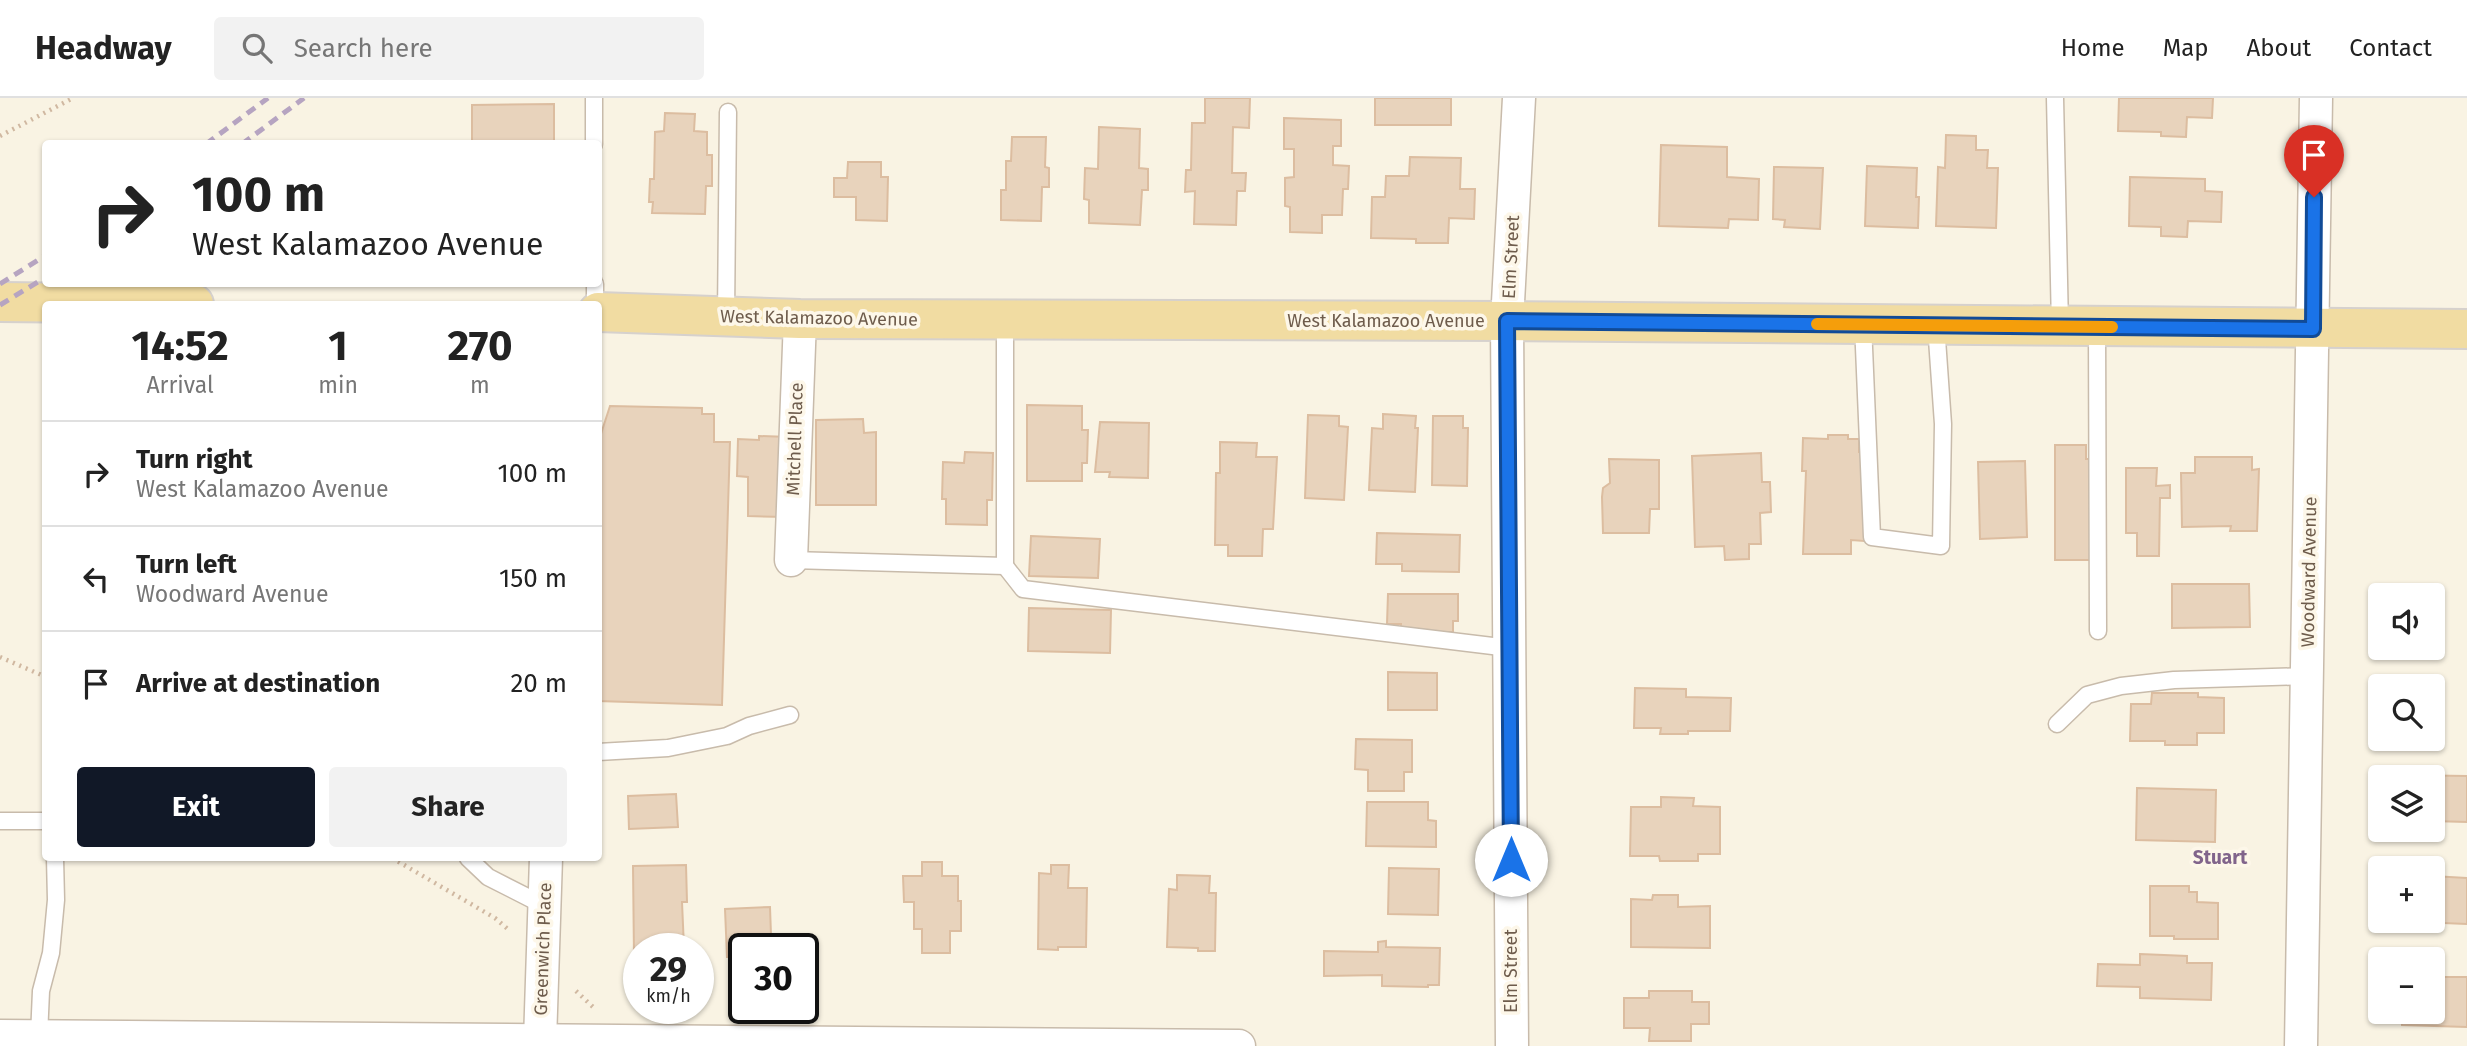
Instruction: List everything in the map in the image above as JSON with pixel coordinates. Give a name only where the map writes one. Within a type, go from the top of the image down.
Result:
[{"type":"main road","points":[[0,302],[42,302]]},
{"type":"main road","name":"West Kalamazoo Avenue","points":[[602,312],[800,319],[1507,321],[2467,329]]},
{"type":"street","name":"Elm Street","points":[[1512,1046],[1507,321],[1519,98]]},
{"type":"street","name":"Woodward Avenue","points":[[2301,1046],[2316,98]]},
{"type":"street","name":"Mitchell Place","points":[[791,560],[800,319]]},
{"type":"street","name":"Greenwich Place","points":[[540,1041],[546,861]]},
{"type":"street","points":[[0,1036],[124,1041],[1239,1046]]},
{"type":"lane","points":[[594,98],[594,140]]},
{"type":"lane","points":[[2055,98],[2060,326]]},
{"type":"lane","points":[[726,316],[728,112]]},
{"type":"lane","points":[[1005,320],[1005,566],[1023,589],[1509,648]]},
{"type":"lane","points":[[1863,324],[1872,537],[1941,546],[1943,424],[1936,325]]},
{"type":"lane","points":[[2097,326],[2098,631]]},
{"type":"lane","points":[[791,560],[1005,566]]},
{"type":"lane","points":[[2057,724],[2087,695],[2121,686],[2174,680],[2307,676]]},
{"type":"lane","points":[[602,752],[668,748],[727,736],[749,726],[790,715]]},
{"type":"lane","points":[[0,821],[42,821]]},
{"type":"lane","points":[[39,1036],[41,991],[51,953],[56,900],[55,861]]},
{"type":"lane","points":[[471,861],[488,877],[545,906]]},
{"type":"path","points":[[0,136],[73,98]]},
{"type":"path","points":[[0,657],[42,675]]},
{"type":"building","points":[[1205,98],[1250,98],[1249,128],[1233,127],[1232,173],[1246,173],[1245,191],[1237,191],[1236,225],[1194,224],[1195,191],[1185,192],[1186,170],[1191,170],[1192,123],[1205,123]]},
{"type":"building","points":[[1375,98],[1451,98],[1451,125],[1375,125]]},
{"type":"building","points":[[2119,98],[2213,98],[2212,118],[2187,117],[2186,137],[2161,136],[2161,132],[2118,131]]},
{"type":"building","points":[[554,104],[554,140],[472,140],[472,105]]},
{"type":"building","points":[[665,113],[695,114],[694,131],[707,132],[707,155],[712,155],[712,186],[706,186],[705,214],[652,213],[653,202],[649,202],[650,179],[654,179],[655,132],[664,131]]},
{"type":"building","points":[[1284,118],[1341,120],[1341,146],[1333,146],[1333,165],[1349,166],[1348,189],[1343,189],[1342,215],[1322,215],[1322,233],[1290,232],[1290,207],[1285,206],[1285,178],[1294,177],[1294,149],[1284,149]]},
{"type":"building","points":[[1099,127],[1140,129],[1139,168],[1148,169],[1148,190],[1142,190],[1140,225],[1089,223],[1089,200],[1084,199],[1085,168],[1098,169]]},
{"type":"building","points":[[1946,135],[1976,136],[1976,150],[1988,150],[1987,168],[1998,168],[1996,228],[1936,226],[1938,167],[1945,168]]},
{"type":"building","points":[[1012,137],[1046,137],[1045,167],[1049,168],[1049,187],[1042,187],[1041,221],[1001,220],[1001,190],[1006,190],[1006,161],[1011,161]]},
{"type":"building","points":[[1661,145],[1727,147],[1727,177],[1759,179],[1758,220],[1729,219],[1728,228],[1659,226]]},
{"type":"building","points":[[1410,157],[1461,158],[1460,189],[1475,189],[1474,219],[1449,218],[1448,243],[1371,238],[1372,197],[1385,197],[1386,176],[1409,176]]},
{"type":"building","points":[[848,162],[881,162],[881,177],[888,177],[887,221],[856,220],[856,197],[834,197],[834,178],[847,178]]},
{"type":"building","points":[[1867,166],[1917,168],[1918,228],[1865,226]]},
{"type":"building","points":[[1774,167],[1823,168],[1820,229],[1784,227],[1785,220],[1773,219]]},
{"type":"building","points":[[2130,177],[2205,179],[2205,191],[2222,192],[2221,222],[2188,221],[2187,237],[2161,236],[2161,227],[2129,226]]},
{"type":"building","points":[[1027,405],[1082,406],[1082,430],[1088,430],[1087,463],[1082,463],[1082,481],[1027,481]]},
{"type":"building","points":[[610,406],[702,408],[702,414],[714,414],[714,442],[730,442],[722,705],[602,701],[602,431]]},
{"type":"building","points":[[1383,414],[1416,416],[1415,428],[1418,428],[1415,492],[1369,490],[1372,428],[1383,429]]},
{"type":"building","points":[[1308,415],[1339,416],[1339,426],[1348,427],[1344,500],[1305,498]]},
{"type":"building","points":[[1433,416],[1463,416],[1463,428],[1468,428],[1467,486],[1432,485]]},
{"type":"building","points":[[863,419],[864,433],[876,432],[876,505],[816,505],[816,420]]},
{"type":"building","points":[[1100,422],[1149,423],[1148,478],[1109,477],[1110,472],[1095,472]]},
{"type":"building","points":[[1828,435],[1848,435],[1848,439],[1859,439],[1859,452],[1866,452],[1864,541],[1851,540],[1851,554],[1803,554],[1806,471],[1802,471],[1803,438],[1828,439]]},
{"type":"building","points":[[759,436],[789,437],[785,517],[748,516],[748,477],[737,476],[738,439],[759,440]]},
{"type":"building","points":[[1220,442],[1257,443],[1256,457],[1277,457],[1273,529],[1263,529],[1262,556],[1228,556],[1228,545],[1215,545],[1216,473],[1220,473]]},
{"type":"building","points":[[2055,445],[2086,445],[2086,459],[2093,459],[2093,560],[2055,560]]},
{"type":"building","points":[[965,452],[993,453],[992,500],[987,500],[987,525],[946,524],[946,499],[942,499],[943,462],[964,463]]},
{"type":"building","points":[[1761,453],[1762,482],[1770,482],[1771,512],[1760,513],[1761,544],[1749,544],[1749,559],[1725,560],[1724,546],[1695,547],[1692,456]]},
{"type":"building","points":[[2195,457],[2252,457],[2252,470],[2259,469],[2257,531],[2230,531],[2231,526],[2182,527],[2181,473],[2195,473]]},
{"type":"building","points":[[1609,459],[1659,460],[1659,509],[1650,509],[1649,533],[1603,533],[1602,497],[1603,488],[1610,483]]},
{"type":"building","points":[[2025,461],[2027,537],[1980,539],[1978,462]]},
{"type":"building","points":[[2126,468],[2157,468],[2156,486],[2170,485],[2170,498],[2160,498],[2159,556],[2137,556],[2137,533],[2126,533]]},
{"type":"building","points":[[1377,533],[1460,535],[1459,572],[1402,571],[1402,564],[1376,564]]},
{"type":"building","points":[[1031,536],[1100,539],[1098,578],[1029,576]]},
{"type":"building","points":[[2172,584],[2249,584],[2250,627],[2172,628]]},
{"type":"building","points":[[1388,594],[1458,594],[1458,621],[1453,621],[1453,632],[1401,632],[1401,624],[1387,624]]},
{"type":"building","points":[[1029,608],[1111,610],[1110,653],[1028,651]]},
{"type":"building","points":[[1388,672],[1437,673],[1437,710],[1388,710]]},
{"type":"building","points":[[1635,688],[1686,689],[1686,697],[1731,698],[1730,731],[1660,734],[1661,728],[1634,728]]},
{"type":"building","points":[[2152,693],[2198,693],[2198,697],[2224,698],[2224,733],[2197,733],[2197,745],[2130,741],[2131,704],[2151,704]]},
{"type":"building","points":[[1356,739],[1412,740],[1412,772],[1404,772],[1404,791],[1368,791],[1368,770],[1355,769]]},
{"type":"building","points":[[2445,776],[2467,776],[2467,822],[2445,821]]},
{"type":"building","points":[[2137,788],[2216,790],[2215,842],[2136,840]]},
{"type":"building","points":[[676,794],[678,827],[629,829],[628,796]]},
{"type":"building","points":[[1661,797],[1694,798],[1693,806],[1720,807],[1720,854],[1698,854],[1698,861],[1660,861],[1659,856],[1630,856],[1631,807],[1661,807]]},
{"type":"building","points":[[1367,802],[1428,802],[1428,820],[1436,821],[1436,847],[1366,846]]},
{"type":"building","points":[[922,862],[942,862],[942,876],[958,876],[961,931],[950,931],[950,953],[922,953],[922,929],[914,929],[914,902],[904,902],[903,876],[922,876]]},
{"type":"building","points":[[686,865],[687,902],[682,902],[683,933],[634,933],[633,866]]},
{"type":"building","points":[[1051,865],[1069,865],[1068,888],[1087,888],[1086,947],[1038,949],[1039,873],[1051,874]]},
{"type":"building","points":[[1389,868],[1439,869],[1438,915],[1388,914]]},
{"type":"building","points":[[1177,875],[1210,876],[1209,893],[1216,893],[1215,951],[1167,947],[1169,889],[1177,890]]},
{"type":"building","points":[[2445,877],[2467,878],[2467,924],[2445,923]]},
{"type":"building","points":[[2150,886],[2189,886],[2189,892],[2197,892],[2197,902],[2218,903],[2218,939],[2150,936]]},
{"type":"building","points":[[1653,895],[1678,895],[1678,907],[1710,906],[1710,948],[1631,947],[1631,899],[1652,900]]},
{"type":"building","points":[[770,907],[771,933],[728,933],[727,957],[725,909]]},
{"type":"building","points":[[1386,941],[1386,947],[1440,948],[1439,985],[1382,986],[1382,975],[1324,976],[1324,951],[1378,952],[1378,942]]},
{"type":"building","points":[[2140,954],[2187,956],[2187,963],[2212,963],[2211,1000],[2140,998],[2140,987],[2097,986],[2098,964],[2140,965]]},
{"type":"building","points":[[2445,977],[2467,977],[2467,1027],[2402,1025],[2445,1024]]},
{"type":"building","points":[[1649,991],[1692,991],[1692,1002],[1709,1002],[1709,1024],[1691,1024],[1691,1041],[1649,1041],[1650,1028],[1624,1028],[1624,998],[1649,998]]},
{"type":"railway","points":[[211,140],[268,98]]},
{"type":"railway","points":[[247,140],[304,98]]},
{"type":"railway","points":[[0,284],[42,258]]},
{"type":"railway","points":[[0,305],[42,279]]},
{"type":"slow traffic","points":[[1817,324],[2112,327]]},
{"type":"district","name":"Stuart","points":[[2220,857]]},
{"type":"route","points":[[1511,860],[1507,321],[2313,329],[2314,197]]}]
